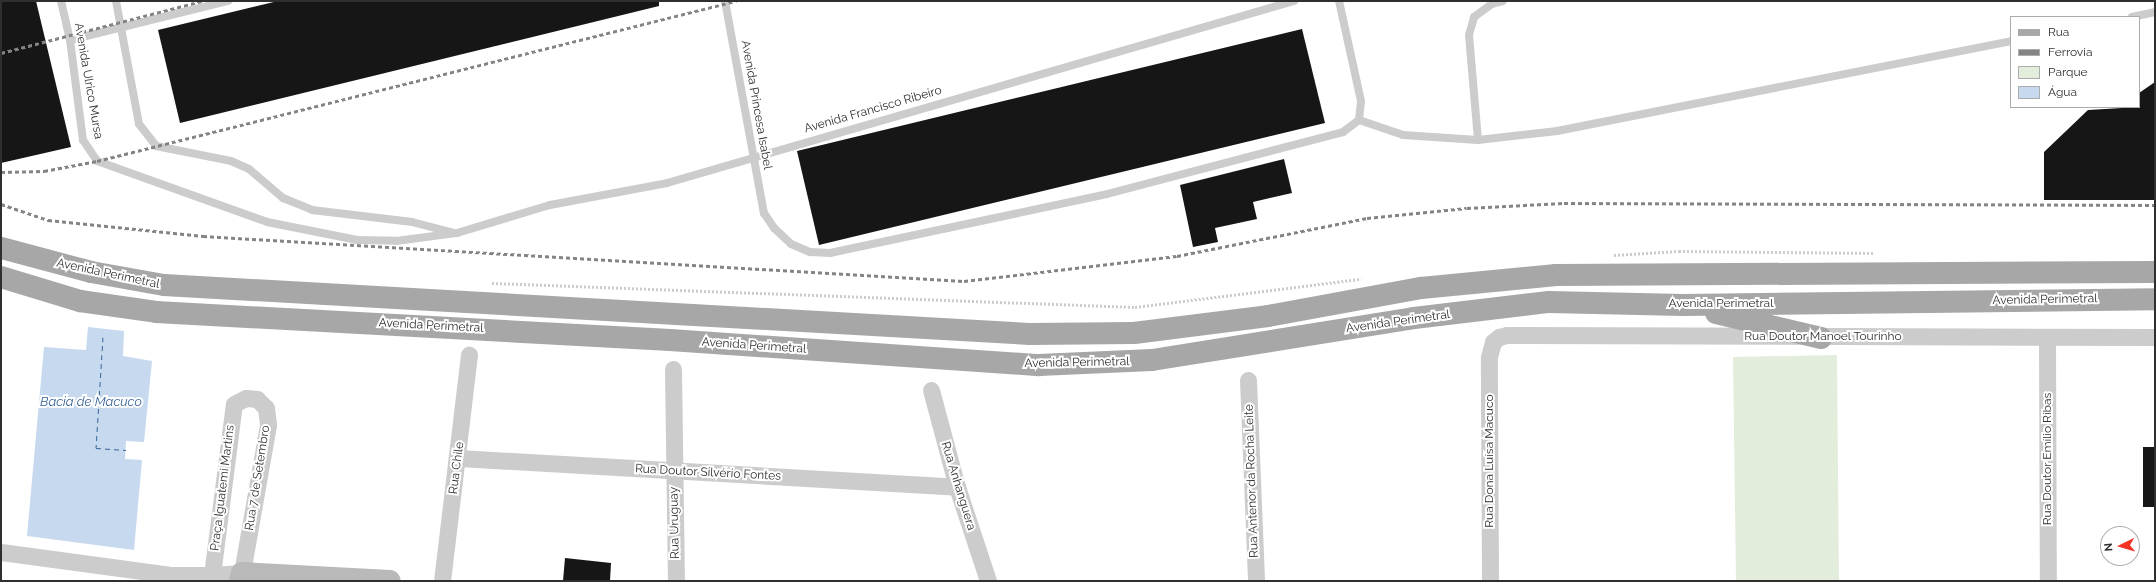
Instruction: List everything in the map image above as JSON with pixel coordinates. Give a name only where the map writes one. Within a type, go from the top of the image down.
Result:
[{"type":"main road","name":"Avenida Perimetral","points":[[1,248],[91,272],[164,285],[1030,334],[1134,333],[1268,316],[1421,288],[1492,279],[1556,275],[2155,272]]},
{"type":"main road","name":"Avenida Perimetral","points":[[1,277],[80,301],[156,312],[662,340],[1039,366],[1152,360],[1414,318],[1549,302],[1683,305],[2155,299]]},
{"type":"main road","points":[[1683,305],[1821,338]]},
{"type":"street","name":"Rua Doutor Manoel Tourinho","points":[[1493,342],[1507,335],[1821,338],[2155,337]]},
{"type":"street","name":"Rua Doutor Emílio Ribas","points":[[2047,338],[2048,581]]},
{"type":"street","name":"Rua Dona Luísa Macuco","points":[[1490,581],[1489,357],[1493,342]]},
{"type":"street","name":"Rua Chile","points":[[442,581],[459,458],[469,355]]},
{"type":"street","name":"Rua Uruguay","points":[[673,369],[676,581]]},
{"type":"street","name":"Rua Antenor da Rocha Leite","points":[[1248,380],[1256,581]]},
{"type":"street","name":"Rua Anhanguera","points":[[931,390],[957,487],[988,581]]},
{"type":"street","name":"Rua 7 de Setembro","points":[[237,401],[250,398],[264,404],[268,425],[241,577]]},
{"type":"street","name":"Praça Iguatemi Martins","points":[[212,575],[233,410],[237,401]]},
{"type":"street","name":"Rua Doutor Silvério Fontes","points":[[459,458],[957,487]]},
{"type":"street","points":[[1,552],[172,575],[390,581]]},
{"type":"lane","name":"Avenida Ulrico Mursa","points":[[61,1],[70,40],[83,140],[98,161]]},
{"type":"lane","points":[[116,1],[139,124],[156,146],[230,161],[249,169],[283,198],[306,208],[412,222],[457,233]]},
{"type":"lane","points":[[70,40],[228,1]]},
{"type":"lane","name":"Avenida Princesa Isabel","points":[[725,1],[764,213],[774,228],[790,244],[810,252],[830,253],[1107,194],[1318,140],[1343,132],[1359,120]]},
{"type":"lane","name":"Avenida Francisco Ribeiro","points":[[98,161],[267,222],[357,240],[396,241],[457,233],[550,205],[667,183],[1294,1]]},
{"type":"lane","points":[[1339,1],[1361,101],[1359,120],[1403,135],[1478,140],[1557,131],[2010,41]]},
{"type":"lane","points":[[1478,140],[1469,35],[1474,17],[1492,4],[1504,1]]},
{"type":"lane","points":[[2137,16],[2155,12]]},
{"type":"path","points":[[1608,255],[1679,251],[1877,253]]},
{"type":"path","points":[[489,283],[1135,307],[1364,278]]},
{"type":"green space","points":[[1837,355],[1839,581],[1736,581],[1733,357]]},
{"type":"water","name":"Bacia de Macuco","points":[[88,327],[124,331],[123,356],[152,361],[144,442],[126,441],[125,459],[142,460],[134,550],[27,536],[44,347],[86,350]]},
{"type":"building","points":[[1,1],[36,1],[71,147],[1,163]]},
{"type":"building","points":[[278,1],[659,1],[659,6],[180,123],[158,30]]},
{"type":"building","points":[[1302,29],[1325,123],[819,245],[797,151]]},
{"type":"building","points":[[2155,82],[2155,200],[2044,200],[2044,152],[2088,110],[2140,108],[2140,92]]},
{"type":"building","points":[[1284,159],[1292,193],[1253,202],[1257,219],[1215,228],[1218,242],[1193,247],[1180,185]]},
{"type":"building","points":[[2143,447],[2155,447],[2155,507],[2143,507]]},
{"type":"building","points":[[565,558],[611,563],[610,581],[563,581]]},
{"type":"ferry route","points":[[103,337],[96,448],[126,450]]},
{"type":"railway","points":[[1,53],[202,1]]},
{"type":"railway","points":[[1,172],[44,171],[97,161],[736,1]]},
{"type":"railway","points":[[1,204],[48,220],[203,236],[964,281],[1177,256],[1367,218],[1467,208],[1564,203],[2155,205]]}]
